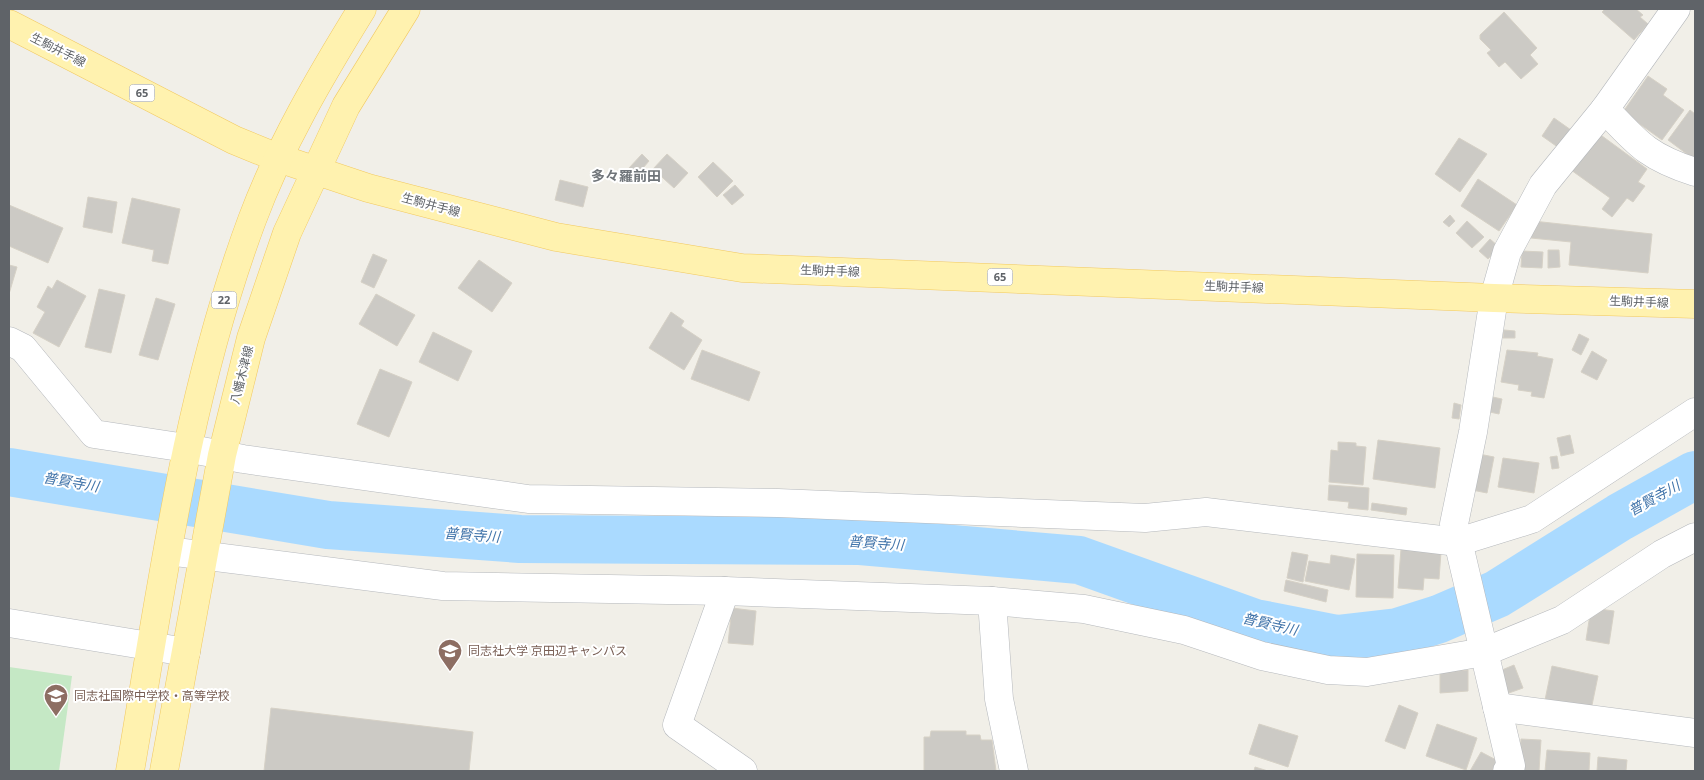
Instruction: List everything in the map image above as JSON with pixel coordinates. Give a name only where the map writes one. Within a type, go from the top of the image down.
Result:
[{"type":"main road","name":"22","points":[[130,771],[186,448],[217,323],[252,219],[278,158],[313,88],[362,9]]},
{"type":"main road","name":"八幡木津線","points":[[164,771],[222,455],[251,338],[287,233],[346,106],[406,9]]},
{"type":"main road","name":"生駒井手線","points":[[9,24],[234,140],[316,172],[368,188],[556,237],[742,268],[1494,298],[1695,304]]},
{"type":"street","points":[[1507,771],[1511,766],[1454,524],[1473,432],[1494,298],[1506,252],[1543,186],[1605,109],[1676,9]]},
{"type":"street","points":[[1605,109],[1641,147],[1667,163],[1695,172]]},
{"type":"street","points":[[9,341],[23,348],[94,434],[222,455],[528,499],[778,503],[1144,518],[1206,512],[1461,555],[1532,519],[1695,412]]},
{"type":"street","points":[[168,551],[443,586],[724,591],[992,601],[1084,609],[1184,630],[1262,656],[1328,670],[1368,672],[1483,646],[1562,620],[1662,554],[1695,537]]},
{"type":"street","points":[[724,591],[677,725],[743,771]]},
{"type":"street","points":[[992,601],[999,699],[1014,771]]},
{"type":"street","points":[[9,624],[186,652]]},
{"type":"street","points":[[1497,708],[1695,733]]},
{"type":"green space","points":[[9,667],[72,676],[59,771],[9,771]]},
{"type":"building","points":[[1605,9],[1636,9],[1643,15],[1640,17],[1648,24],[1634,40],[1602,12]]},
{"type":"building","points":[[1504,12],[1537,48],[1530,55],[1538,64],[1521,79],[1505,62],[1499,67],[1487,53],[1491,50],[1480,39],[1480,35]]},
{"type":"building","points":[[1648,76],[1667,89],[1663,95],[1684,110],[1662,140],[1623,112]]},
{"type":"building","points":[[1690,110],[1695,114],[1695,160],[1668,140]]},
{"type":"building","points":[[1554,118],[1571,130],[1559,148],[1542,136]]},
{"type":"building","points":[[1598,133],[1647,169],[1638,182],[1645,186],[1633,202],[1627,198],[1612,217],[1602,209],[1610,198],[1571,170]]},
{"type":"building","points":[[1459,138],[1487,154],[1460,192],[1435,174]]},
{"type":"building","points":[[642,154],[649,161],[637,175],[629,168]]},
{"type":"building","points":[[667,154],[688,173],[674,188],[653,169]]},
{"type":"building","points":[[713,162],[733,181],[717,197],[698,177]]},
{"type":"building","points":[[1478,179],[1517,205],[1499,231],[1461,206]]},
{"type":"building","points":[[560,180],[588,187],[583,207],[555,200]]},
{"type":"building","points":[[735,185],[744,195],[732,205],[723,195]]},
{"type":"building","points":[[88,197],[117,202],[112,233],[83,227]]},
{"type":"building","points":[[132,198],[180,209],[168,264],[152,261],[154,250],[122,243]]},
{"type":"building","points":[[9,205],[63,228],[48,263],[9,246]]},
{"type":"building","points":[[1450,215],[1455,221],[1449,227],[1443,222]]},
{"type":"building","points":[[1467,221],[1484,237],[1472,248],[1456,233]]},
{"type":"building","points":[[1533,221],[1652,234],[1648,273],[1569,265],[1571,242],[1531,238]]},
{"type":"building","points":[[1490,239],[1499,247],[1488,259],[1479,251]]},
{"type":"building","points":[[1548,250],[1559,250],[1560,267],[1548,268]]},
{"type":"building","points":[[1522,251],[1543,252],[1542,268],[1521,267]]},
{"type":"building","points":[[373,254],[387,260],[374,288],[361,282]]},
{"type":"building","points":[[479,260],[512,283],[492,312],[458,288]]},
{"type":"building","points":[[9,265],[17,267],[9,294]]},
{"type":"building","points":[[57,280],[86,296],[59,347],[33,333],[45,312],[37,307],[48,286],[52,289]]},
{"type":"building","points":[[99,289],[125,295],[111,353],[85,347]]},
{"type":"building","points":[[376,294],[415,315],[397,346],[359,324]]},
{"type":"building","points":[[156,298],[175,304],[158,360],[139,355]]},
{"type":"building","points":[[671,312],[684,321],[681,326],[702,340],[684,370],[649,348]]},
{"type":"building","points":[[1504,330],[1515,331],[1515,338],[1503,338]]},
{"type":"building","points":[[433,332],[472,351],[458,381],[419,362]]},
{"type":"building","points":[[1579,334],[1589,339],[1581,355],[1572,350]]},
{"type":"building","points":[[702,350],[760,372],[749,401],[691,379]]},
{"type":"building","points":[[1507,350],[1538,353],[1537,356],[1553,359],[1544,398],[1531,396],[1532,392],[1518,390],[1519,385],[1501,382]]},
{"type":"building","points":[[1592,351],[1607,360],[1597,380],[1581,372]]},
{"type":"building","points":[[380,369],[412,382],[389,437],[357,424]]},
{"type":"building","points":[[1488,396],[1502,399],[1499,414],[1485,411]]},
{"type":"building","points":[[1454,403],[1461,405],[1459,419],[1452,418]]},
{"type":"building","points":[[1570,435],[1574,453],[1561,456],[1557,438]]},
{"type":"building","points":[[1378,440],[1440,448],[1435,488],[1373,479]]},
{"type":"building","points":[[1338,442],[1356,443],[1356,446],[1366,447],[1363,485],[1329,482],[1331,450],[1338,451]]},
{"type":"building","points":[[1474,453],[1494,457],[1487,493],[1467,489]]},
{"type":"building","points":[[1557,456],[1559,468],[1552,469],[1550,457]]},
{"type":"building","points":[[1503,458],[1539,463],[1534,493],[1498,487]]},
{"type":"building","points":[[1329,485],[1369,488],[1368,510],[1348,508],[1349,502],[1328,500]]},
{"type":"building","points":[[1372,503],[1407,508],[1406,515],[1371,510]]},
{"type":"building","points":[[1401,549],[1441,552],[1439,579],[1424,578],[1423,590],[1398,588]]},
{"type":"building","points":[[1292,552],[1308,555],[1303,582],[1287,578]]},
{"type":"building","points":[[1357,554],[1394,555],[1393,598],[1356,597]]},
{"type":"building","points":[[1331,555],[1355,559],[1349,590],[1305,581],[1309,561],[1330,564]]},
{"type":"building","points":[[1286,580],[1328,590],[1326,602],[1284,591]]},
{"type":"building","points":[[732,608],[756,611],[753,645],[728,643]]},
{"type":"building","points":[[1591,608],[1614,611],[1609,644],[1586,640]]},
{"type":"building","points":[[1514,665],[1523,688],[1506,694],[1497,672]]},
{"type":"building","points":[[1552,666],[1598,676],[1591,710],[1545,700]]},
{"type":"building","points":[[1468,670],[1468,691],[1440,693],[1440,672]]},
{"type":"building","points":[[1399,705],[1418,713],[1405,749],[1385,741]]},
{"type":"building","points":[[271,708],[473,732],[469,771],[264,771]]},
{"type":"building","points":[[1259,724],[1298,736],[1288,767],[1249,754]]},
{"type":"building","points":[[1437,724],[1477,738],[1466,770],[1426,756]]},
{"type":"building","points":[[931,731],[966,731],[966,735],[980,735],[981,740],[992,740],[996,771],[924,771],[924,737],[930,737]]},
{"type":"building","points":[[1521,739],[1541,740],[1539,771],[1519,771]]},
{"type":"building","points":[[1547,750],[1590,753],[1589,771],[1545,771]]},
{"type":"building","points":[[1481,752],[1498,761],[1492,771],[1470,771]]},
{"type":"building","points":[[1598,757],[1627,760],[1626,771],[1597,771]]},
{"type":"building","points":[[1255,767],[1268,771],[1254,771]]},
{"type":"waterway","name":"普賢寺川","points":[[9,472],[328,525],[520,539],[860,541],[1079,560],[1255,623],[1337,639],[1398,632],[1439,619],[1497,594],[1620,517],[1695,475]]},
{"type":"place","name":"同志社大学 京田辺キャンパス","points":[[450,672]]},
{"type":"place","name":"同志社国際中学校・高等学校","points":[[56,717]]},
{"type":"district","name":"多々羅前田","points":[[626,176]]}]
